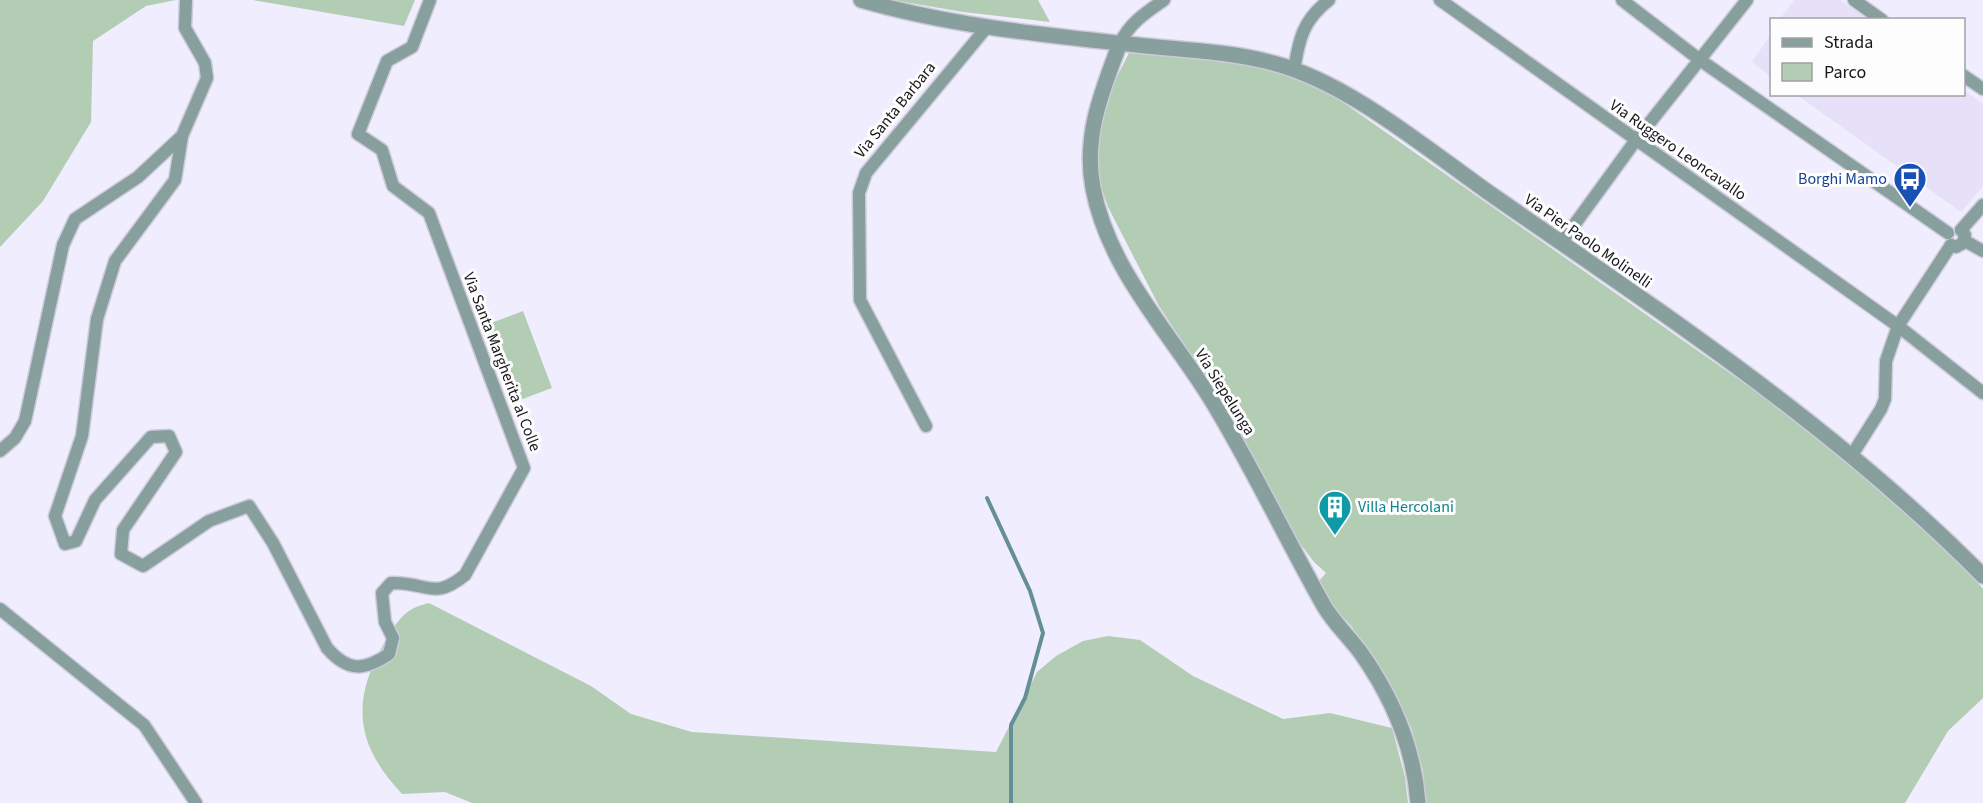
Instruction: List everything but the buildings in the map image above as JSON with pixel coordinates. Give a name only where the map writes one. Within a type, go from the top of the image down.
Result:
[{"type":"street","name":"Via Santa Margherita al Colle","points":[[186,0],[185,28],[205,63],[207,78],[182,136],[175,180],[115,261],[97,319],[82,436],[55,516],[65,544],[76,541],[95,500],[151,437],[169,436],[176,452],[123,530],[121,554],[143,566],[209,521],[249,506],[273,543],[327,648],[338,660],[357,667],[372,666],[389,654],[393,638],[385,622],[382,593],[391,583],[412,583],[438,591],[450,587],[465,575],[524,468],[429,213],[393,186],[382,150],[358,134],[387,62],[412,47],[430,0]]},
{"type":"street","points":[[861,0],[941,20],[1120,43]]},
{"type":"street","name":"Via Siepelunga","points":[[1164,0],[1137,18],[1126,30],[1092,124],[1089,153],[1093,188],[1106,232],[1125,272],[1226,425],[1325,608],[1362,654],[1398,718],[1416,776],[1418,803]]},
{"type":"street","points":[[1294,70],[1300,36],[1314,11],[1329,0]]},
{"type":"street","name":"Via Ruggero Leoncavallo","points":[[1440,0],[1898,326],[1983,393]]},
{"type":"street","points":[[1622,0],[1700,60],[1959,246],[1963,235],[1983,204]]},
{"type":"street","points":[[1561,243],[1636,140],[1747,0]]},
{"type":"street","points":[[1854,0],[1879,18]]},
{"type":"street","name":"Via Santa Barbara","points":[[926,426],[860,300],[859,193],[866,173],[987,27]]},
{"type":"street","name":"Via Pier Paolo Molinelli","points":[[1120,43],[1271,62],[1323,80],[1351,97],[1767,390],[1852,455],[1926,520],[1983,576]]},
{"type":"street","points":[[1965,77],[1983,89]]},
{"type":"street","name":"Via Santa Margherita al Colle","points":[[0,451],[15,438],[25,422],[63,245],[75,219],[138,177],[182,136]]},
{"type":"street","points":[[1963,235],[1983,251]]},
{"type":"street","points":[[1852,455],[1881,410],[1885,399],[1886,361],[1898,326],[1949,239]]},
{"type":"street","points":[[0,609],[144,725],[196,803]]},
{"type":"shaded area","points":[[1794,0],[1840,0],[1867,18],[1781,18]]},
{"type":"shaded area","points":[[1770,35],[1770,76],[1752,62]]},
{"type":"shaded area","points":[[1965,91],[1983,104],[1983,186],[1961,212],[1798,96],[1965,96]]},
{"type":"green space","points":[[0,0],[176,0],[146,6],[93,41],[91,122],[43,201],[0,247]]},
{"type":"green space","points":[[253,0],[415,0],[404,26]]},
{"type":"green space","points":[[892,0],[1038,0],[1050,22],[963,12]]},
{"type":"green space","points":[[1129,53],[1216,59],[1272,70],[1324,89],[1841,451],[1948,545],[1983,589],[1983,698],[1948,731],[1905,803],[1425,803],[1423,771],[1411,727],[1352,627],[1336,610],[1318,582],[1326,573],[1314,562],[1286,525],[1212,387],[1159,306],[1108,207],[1095,168],[1096,137],[1109,92]]},
{"type":"green space","points":[[523,311],[552,388],[512,403],[483,326]]},
{"type":"green space","points":[[429,603],[591,686],[631,714],[692,732],[996,752],[1037,672],[1056,656],[1083,641],[1108,636],[1140,640],[1193,676],[1283,719],[1330,713],[1392,728],[1405,777],[1408,803],[472,803],[445,792],[402,794],[374,757],[363,720],[363,701],[375,661],[395,626],[408,612]]},
{"type":"waterway","points":[[987,498],[1030,591],[1043,633],[1025,698],[1011,725],[1011,803]]},
{"type":"place","name":"Borghi Mamo","points":[[1910,208]]},
{"type":"place","name":"Villa Hercolani","points":[[1335,536]]}]
